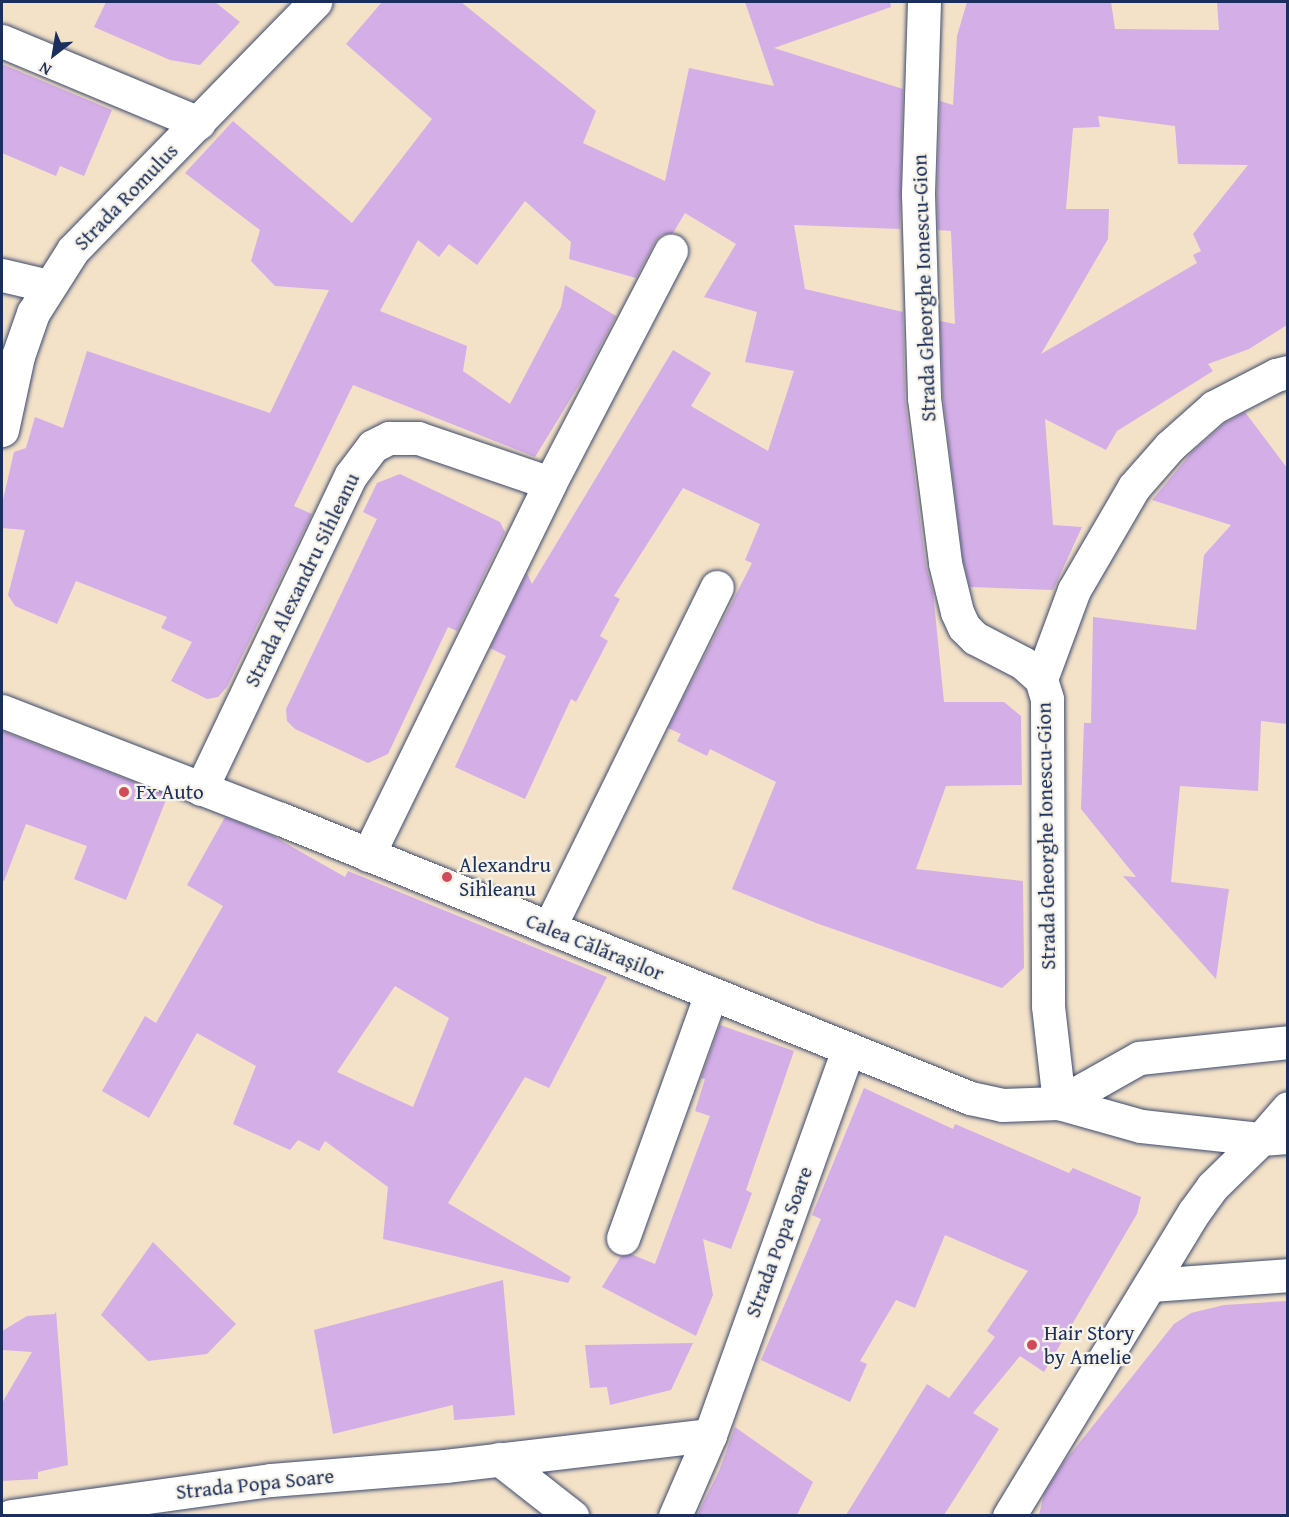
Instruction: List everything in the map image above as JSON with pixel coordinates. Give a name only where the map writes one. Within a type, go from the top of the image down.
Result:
[{"type":"street","name":"Strada Romulus","points":[[2,430],[18,356],[33,313],[73,250],[315,2]]},
{"type":"street","name":"Strada Gheorghe Ionescu-Gion","points":[[924,2],[918,194],[924,398],[945,563],[964,627],[975,638],[1023,663],[1041,679],[1047,699],[1048,1017],[1059,1103]]},
{"type":"street","points":[[2,41],[199,123]]},
{"type":"street","points":[[368,855],[550,483],[671,251]]},
{"type":"street","points":[[2,275],[49,286]]},
{"type":"street","points":[[1041,679],[1074,590],[1134,487],[1170,446],[1214,407],[1276,375],[1287,372]]},
{"type":"street","name":"Strada Alexandru Sihleanu","points":[[201,789],[351,475],[373,446],[389,438],[418,438],[550,483]]},
{"type":"street","points":[[549,928],[717,587]]},
{"type":"street","name":"Calea Călărașilor","points":[[2,711],[368,855],[970,1098],[1002,1105],[1059,1103],[1141,1126],[1274,1138]]},
{"type":"street","points":[[623,1238],[711,994]]},
{"type":"street","name":"Calea Călărașilor","points":[[1059,1103],[1139,1058],[1287,1042]]},
{"type":"street","name":"Strada Popa Soare","points":[[675,1515],[710,1435],[848,1050]]},
{"type":"street","points":[[1009,1515],[1212,1187],[1274,1138],[1287,1108]]},
{"type":"street","points":[[1150,1285],[1287,1275]]},
{"type":"street","name":"Strada Popa Soare","points":[[11,1515],[271,1480],[499,1459],[710,1435]]},
{"type":"street","points":[[499,1459],[572,1515]]},
{"type":"building","points":[[106,2],[215,2],[240,22],[200,65],[170,60],[94,27]]},
{"type":"building","points":[[382,2],[461,2],[596,111],[583,143],[665,181],[689,68],[774,86],[745,2],[890,2],[891,7],[774,48],[903,89],[900,229],[794,225],[805,289],[903,312],[905,400],[926,566],[933,592],[944,702],[1004,702],[1021,716],[1022,785],[946,786],[916,869],[1023,881],[1024,968],[1002,988],[816,923],[732,889],[776,782],[710,749],[707,756],[677,741],[681,734],[668,728],[752,563],[745,560],[760,524],[683,488],[614,596],[620,599],[600,636],[608,641],[576,702],[571,699],[525,799],[455,767],[506,656],[490,648],[527,573],[532,584],[673,350],[711,373],[691,406],[768,451],[794,371],[745,362],[757,312],[704,297],[736,244],[685,213],[673,233],[661,235],[655,242],[636,278],[569,259],[571,242],[525,201],[477,265],[449,244],[439,257],[418,240],[380,311],[467,346],[463,371],[510,404],[561,307],[565,285],[616,316],[584,377],[535,457],[353,385],[294,506],[312,514],[227,687],[218,697],[207,699],[171,681],[192,642],[161,628],[167,617],[76,581],[57,624],[15,606],[8,595],[25,530],[2,528],[2,504],[14,452],[26,448],[35,417],[63,428],[87,351],[270,413],[329,290],[275,286],[251,261],[260,230],[185,173],[233,121],[352,223],[432,119],[346,44]]},
{"type":"building","points":[[967,2],[1111,2],[1115,29],[1219,30],[1217,2],[1287,2],[1287,325],[1249,349],[1208,364],[1213,371],[1117,431],[1106,450],[1045,419],[1053,525],[1082,527],[1053,590],[970,587],[963,560],[943,397],[940,321],[955,324],[951,231],[938,230],[937,194],[940,101],[953,105],[957,36]],"holes":[[[1098,116],[1175,126],[1178,164],[1248,165],[1193,234],[1201,251],[1193,255],[1197,263],[1041,354],[1108,239],[1109,209],[1066,209],[1073,128],[1100,127]]]},
{"type":"building","points":[[2,64],[112,110],[84,176],[60,166],[56,176],[2,153]]},
{"type":"building","points":[[1245,412],[1287,468],[1287,724],[1261,721],[1258,791],[1180,786],[1171,882],[1229,889],[1216,979],[1123,876],[1136,877],[1081,809],[1084,723],[1091,723],[1093,617],[1196,630],[1204,555],[1231,525],[1152,500],[1192,452],[1225,423]]},
{"type":"building","points":[[400,474],[500,522],[505,532],[457,631],[448,627],[388,754],[368,763],[295,729],[287,721],[286,709],[377,519],[363,512],[377,483]]},
{"type":"building","points":[[2,731],[168,795],[126,900],[74,879],[87,846],[26,824],[4,881],[2,881]]},
{"type":"building","points":[[225,817],[273,836],[345,877],[348,871],[607,977],[549,1088],[525,1077],[448,1203],[571,1277],[568,1283],[383,1239],[388,1187],[325,1141],[319,1151],[298,1140],[290,1150],[233,1124],[256,1066],[197,1033],[149,1118],[102,1091],[145,1016],[156,1023],[223,906],[187,885]],"holes":[[[395,986],[449,1018],[413,1107],[337,1072]]]},
{"type":"building","points":[[720,1025],[794,1051],[746,1190],[752,1193],[731,1249],[703,1239],[713,1295],[696,1336],[602,1287],[621,1256],[631,1254],[655,1264],[710,1116],[695,1111],[705,1079],[701,1078]]},
{"type":"building","points":[[864,1088],[953,1129],[955,1124],[1069,1173],[1073,1168],[1141,1197],[1137,1214],[1044,1372],[1020,1356],[973,1413],[999,1429],[944,1515],[846,1515],[927,1384],[949,1398],[995,1337],[987,1331],[1028,1271],[945,1235],[915,1308],[896,1300],[860,1361],[867,1364],[850,1402],[761,1360],[821,1219],[812,1215]]},
{"type":"building","points":[[153,1242],[236,1324],[207,1354],[148,1361],[101,1315]]},
{"type":"building","points":[[503,1280],[515,1415],[454,1420],[453,1405],[333,1434],[314,1330]]},
{"type":"building","points":[[1287,1301],[1287,1515],[1039,1515],[1044,1494],[1064,1462],[1174,1324],[1191,1313],[1224,1305]]},
{"type":"building","points":[[56,1311],[68,1465],[38,1472],[38,1479],[2,1481],[2,1403],[32,1352],[2,1350],[2,1331],[27,1316],[55,1314]]},
{"type":"building","points":[[693,1343],[671,1390],[610,1405],[607,1387],[590,1388],[585,1345]]},
{"type":"building","points":[[735,1427],[813,1482],[797,1515],[697,1515],[719,1471]]},
{"type":"place","name":"Fx Auto","points":[[124,792]]},
{"type":"place","name":"Alexandru Sihleanu","points":[[447,877]]},
{"type":"place","name":"Hair Story by Amelie","points":[[1032,1345]]}]
